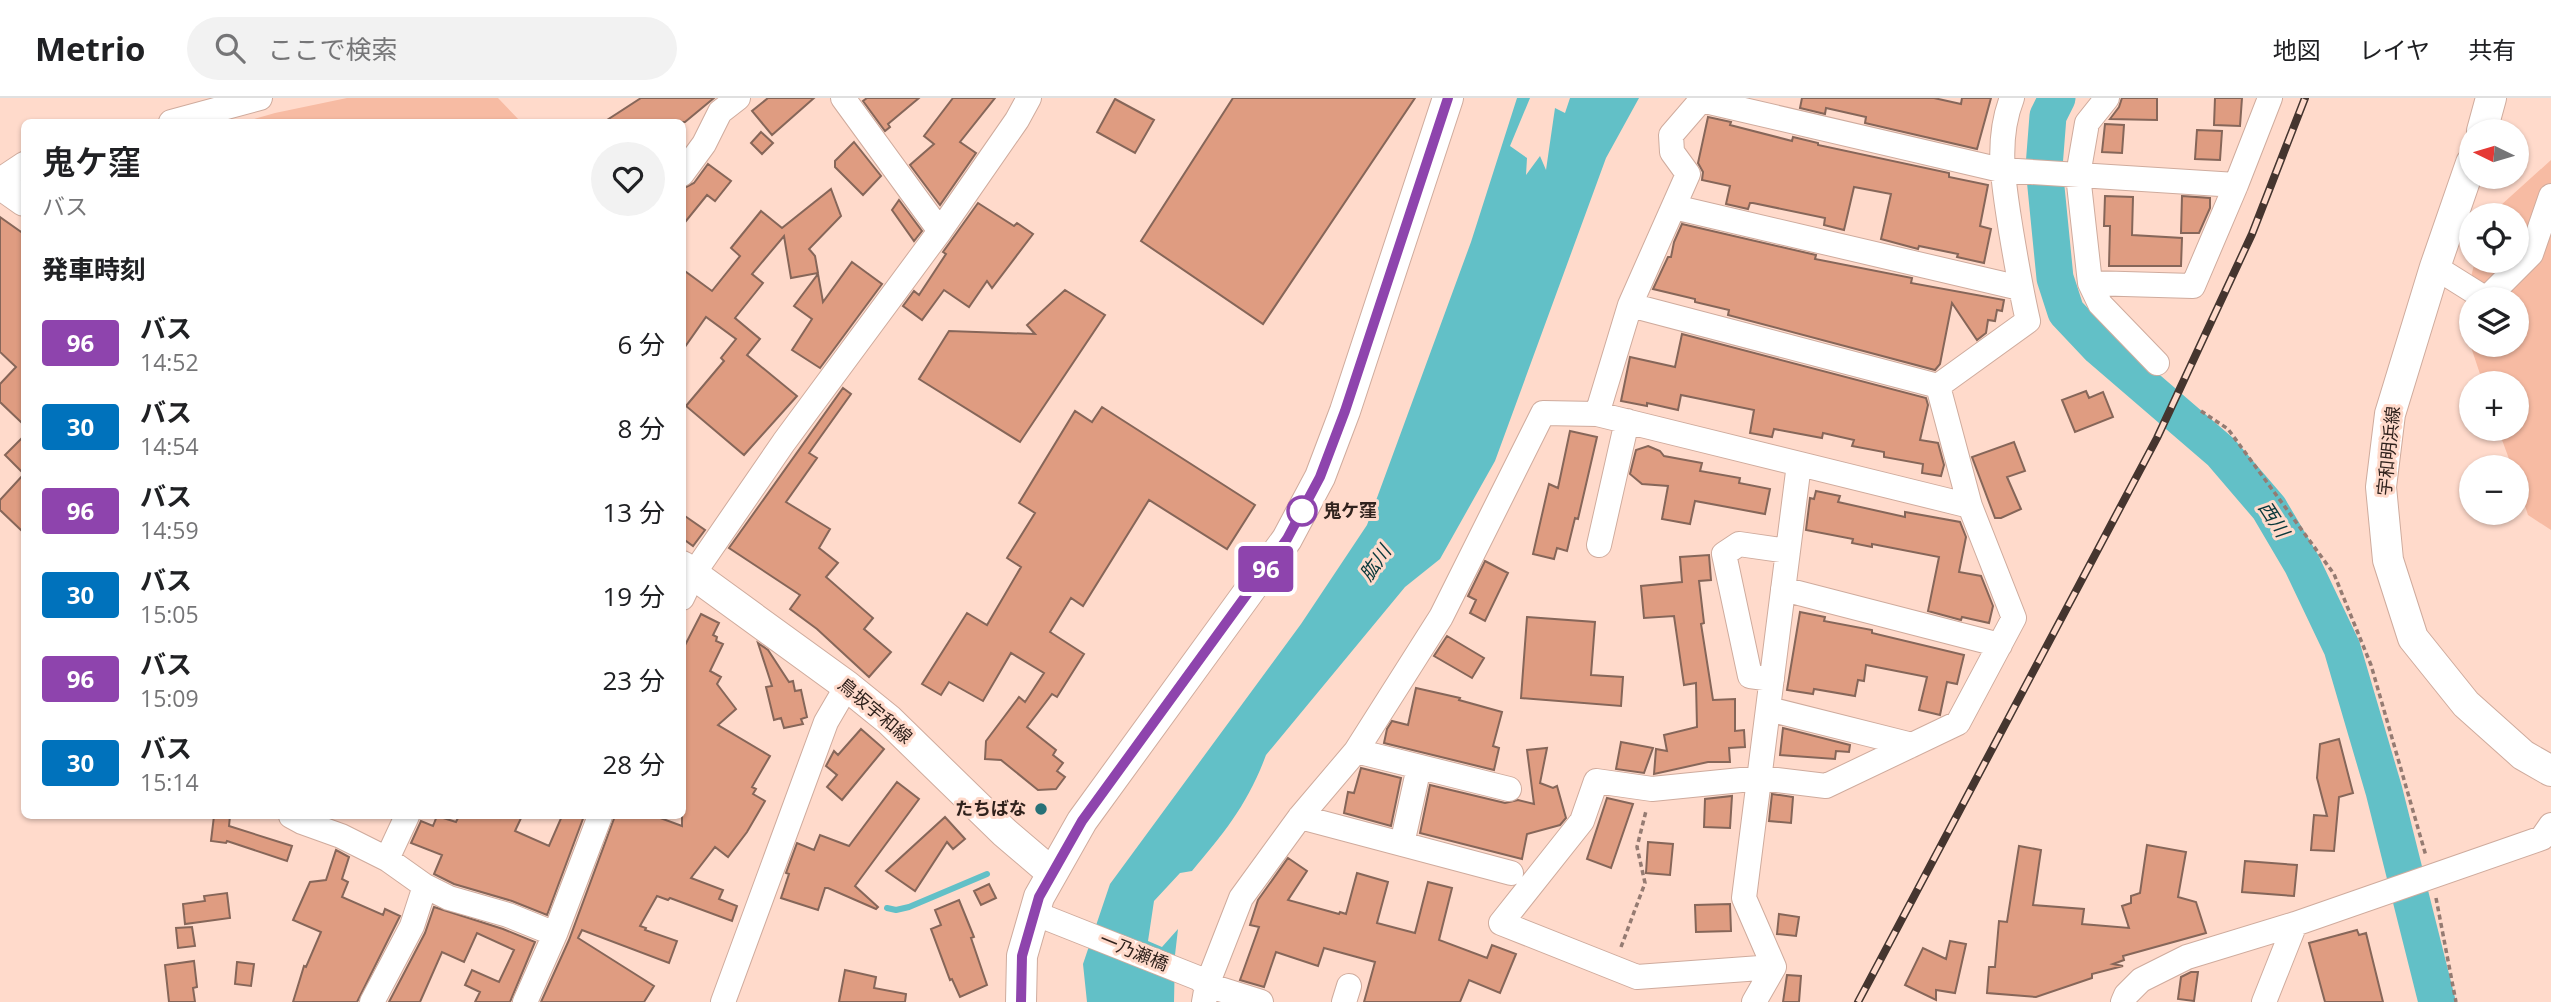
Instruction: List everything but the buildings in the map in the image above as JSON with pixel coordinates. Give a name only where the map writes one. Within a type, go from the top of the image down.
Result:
[{"type":"main road","points":[[1021,1002],[1022,956],[1039,897],[1052,873],[1082,821],[1287,539],[1320,477],[1345,411],[1448,98]]},
{"type":"main road","points":[[2485,119],[2491,98]]},
{"type":"main road","points":[[0,182],[21,199]]},
{"type":"main road","name":"宇和明浜線","points":[[2462,189],[2390,414],[2381,487],[2388,561],[2413,638],[2466,704],[2523,755],[2551,771]]},
{"type":"main road","name":"鳥坂宇和線","points":[[686,579],[846,686],[889,720],[1004,832],[1052,873]]},
{"type":"street","points":[[182,119],[260,98]]},
{"type":"street","points":[[686,169],[704,144],[720,112],[738,98]]},
{"type":"street","points":[[843,98],[940,231]]},
{"type":"street","points":[[686,579],[940,231],[1017,120],[1029,98]]},
{"type":"street","points":[[1938,386],[2028,321],[2001,170],[2005,116],[2012,98]]},
{"type":"street","points":[[2107,98],[2087,123],[2067,175],[2090,283],[2100,304],[2157,363]]},
{"type":"street","points":[[2090,283],[2193,286],[2270,98]]},
{"type":"street","points":[[1597,414],[1630,305],[1688,174],[1672,152],[1671,135],[1702,99],[2001,170],[2236,185]]},
{"type":"street","points":[[0,182],[21,166]]},
{"type":"street","points":[[2435,267],[2486,299],[2531,254],[2551,196]]},
{"type":"street","points":[[1674,207],[2020,288]]},
{"type":"street","points":[[1630,305],[1938,386]]},
{"type":"street","points":[[1774,967],[1637,977],[1501,923],[1582,821],[1596,780],[1652,789],[1761,778],[1826,786],[1958,723],[2014,618],[1970,506],[1938,386]]},
{"type":"street","points":[[1203,989],[1241,898],[1300,817],[1356,751],[1441,617],[1543,413],[1597,414],[1970,506]]},
{"type":"street","points":[[1599,545],[1627,421]]},
{"type":"street","points":[[1774,967],[1745,898],[1798,464]]},
{"type":"street","points":[[1772,679],[1749,676],[1724,554],[1739,544],[1788,551]]},
{"type":"street","points":[[1783,589],[2000,645]]},
{"type":"street","points":[[723,1002],[826,722],[846,686]]},
{"type":"street","points":[[1769,709],[1912,745]]},
{"type":"street","points":[[1356,751],[1509,789]]},
{"type":"street","points":[[1402,844],[1419,767]]},
{"type":"street","points":[[1300,817],[1511,873]]},
{"type":"street","points":[[296,819],[341,836],[387,859],[425,886],[449,898],[508,915],[555,934]]},
{"type":"street","points":[[387,859],[406,819]]},
{"type":"street","points":[[525,1002],[555,934],[599,819]]},
{"type":"street","points":[[2123,1002],[2126,995],[2141,981],[2187,957],[2295,924],[2542,838],[2551,825]]},
{"type":"street","points":[[372,1002],[412,926],[425,886]]},
{"type":"street","name":"一乃瀬橋","points":[[1034,913],[1203,989],[1261,1002]]},
{"type":"street","points":[[2264,1002],[2295,924]]},
{"type":"street","points":[[1754,1002],[1774,967]]},
{"type":"path","points":[[2201,411],[2228,429],[2334,574],[2371,665],[2432,877],[2456,1002]]},
{"type":"path","points":[[1613,968],[1645,883],[1637,847],[1652,789]]},
{"type":"shaded area","points":[[347,98],[498,98],[518,119],[254,119]]},
{"type":"shaded area","points":[[2551,160],[2551,530],[2529,516],[2529,455],[2508,455],[2502,441],[2529,441],[2529,371],[2479,371],[2474,357],[2529,357],[2529,287],[2468,287],[2472,273],[2529,273],[2529,203],[2503,203],[2519,189],[2529,189],[2529,180]]},
{"type":"water","name":"肱川","points":[[1517,98],[1530,98],[1510,146],[1527,158],[1526,175],[1540,156],[1546,170],[1555,108],[1565,113],[1570,98],[1639,98],[1606,158],[1495,461],[1440,559],[1405,587],[1266,755],[1243,803],[1204,857],[1192,871],[1180,873],[1154,901],[1148,941],[1162,947],[1178,929],[1174,1002],[1087,1002],[1083,964],[1110,884],[1301,624],[1367,525],[1471,242]]},
{"type":"waterway","name":"西川","points":[[2057,98],[2048,116],[2044,167],[2055,278],[2066,312],[2099,347],[2221,452],[2269,508],[2302,564],[2342,648],[2384,791],[2437,1002]]},
{"type":"waterway","points":[[887,908],[896,910],[909,907],[987,874]]},
{"type":"railway","points":[[1858,1002],[2157,438],[2252,234],[2305,98]]},
{"type":"bus line","name":"96","points":[[1021,1002],[1022,956],[1039,897],[1082,821],[1287,539],[1320,477],[1345,411],[1448,98]]},
{"type":"place","name":"鬼ケ窪","points":[[1302,511]]},
{"type":"place","name":"たちばな","points":[[1041,809]]}]
